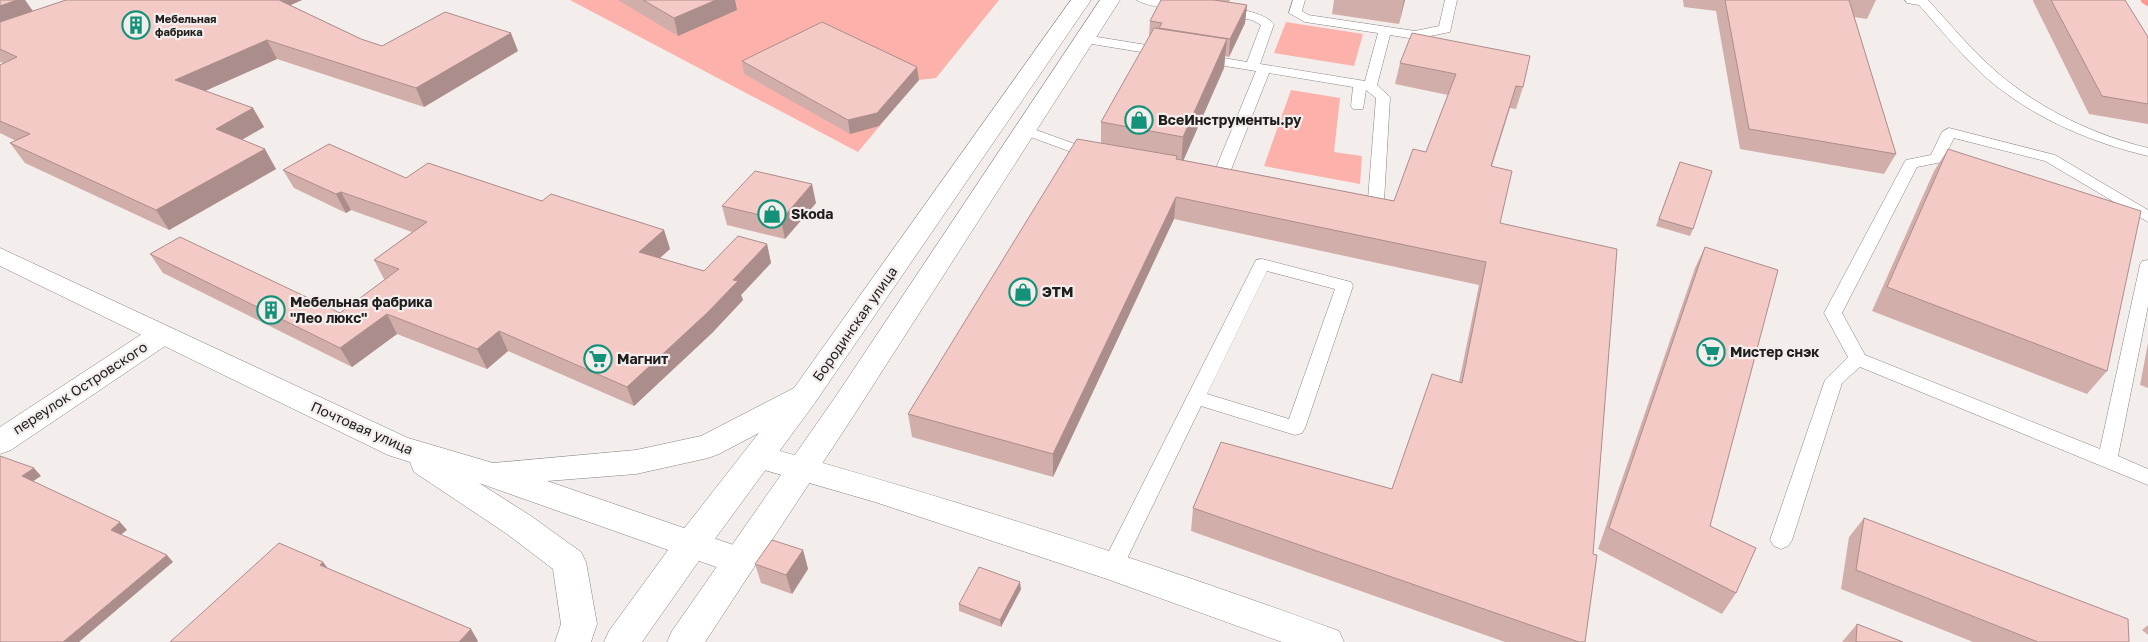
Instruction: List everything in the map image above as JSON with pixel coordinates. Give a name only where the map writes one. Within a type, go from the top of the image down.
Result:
[{"type":"street","name":"Бородинская улица","points":[[622,642],[804,396],[1081,0]]},
{"type":"street","points":[[685,642],[801,470],[1110,0]]},
{"type":"street","name":"Почтовая улица","points":[[0,256],[161,335],[399,447],[490,474],[738,561]]},
{"type":"street","name":"переулок Островского","points":[[0,442],[161,335]]},
{"type":"street","points":[[490,474],[636,462],[708,446],[804,396]]},
{"type":"street","points":[[399,447],[519,525],[569,562],[579,624],[572,642]]},
{"type":"street","points":[[758,457],[876,490],[1112,567],[1326,642]]},
{"type":"lane","points":[[1143,0],[1256,18],[1268,24],[1258,67],[1219,180]]},
{"type":"lane","points":[[1299,0],[1295,13],[1299,16],[1415,35],[1442,31],[1446,27],[1451,0]]},
{"type":"lane","points":[[1911,0],[1923,2],[1993,76],[2035,108],[2121,146],[2148,152]]},
{"type":"lane","points":[[1358,106],[1385,30]]},
{"type":"lane","points":[[1085,39],[1365,85],[1383,96],[1376,201],[1368,208],[1340,204]]},
{"type":"lane","points":[[1025,130],[1107,159]]},
{"type":"lane","points":[[2148,216],[2050,158],[1949,132],[1937,158],[1911,163],[1834,313],[1858,359],[2148,477]]},
{"type":"lane","points":[[1201,177],[1238,184]]},
{"type":"lane","points":[[1112,567],[1262,264],[1346,286],[1295,428],[1196,398]]},
{"type":"lane","points":[[2108,460],[2148,265]]},
{"type":"lane","points":[[1781,540],[1834,380],[1858,359]]},
{"type":"shaded area","points":[[570,0],[999,0],[936,78],[918,80],[858,152]]},
{"type":"shaded area","points":[[1286,22],[1363,34],[1354,66],[1274,53]]},
{"type":"shaded area","points":[[1291,90],[1340,98],[1334,152],[1362,156],[1360,184],[1264,166]]},
{"type":"building","points":[[0,0],[17,0],[0,6]]},
{"type":"building","points":[[66,0],[279,0],[361,39],[382,46],[445,12],[511,33],[416,88],[267,40],[175,80],[253,108],[216,129],[265,149],[156,210],[10,143],[30,134],[0,121],[0,65],[17,57],[0,49],[0,22]]},
{"type":"building","points":[[643,0],[716,0],[674,18]]},
{"type":"building","points":[[1161,0],[1214,0],[1247,5],[1230,39],[1159,28],[1162,23],[1150,21]]},
{"type":"building","points":[[1725,0],[1849,0],[1896,154],[1749,129]]},
{"type":"building","points":[[2051,0],[2125,0],[2148,37],[2148,104],[2102,96]]},
{"type":"building","points":[[822,22],[917,67],[877,113],[848,120],[742,61]]},
{"type":"building","points":[[1154,28],[1227,39],[1183,137],[1101,122]]},
{"type":"building","points":[[1412,33],[1530,56],[1523,87],[1516,86],[1491,166],[1512,171],[1500,223],[1617,249],[1593,554],[1597,555],[1585,642],[1579,642],[1193,508],[1221,442],[1392,489],[1432,374],[1462,383],[1486,262],[1176,197],[1053,454],[908,414],[1077,139],[1177,156],[1176,159],[1394,201],[1413,149],[1426,152],[1456,74],[1400,63]]},
{"type":"building","points":[[329,144],[406,178],[428,163],[542,201],[551,194],[664,230],[639,252],[704,271],[738,236],[767,244],[733,280],[738,281],[706,314],[627,387],[499,331],[477,349],[387,314],[340,348],[150,254],[180,237],[340,313],[399,269],[374,260],[427,222],[341,192],[336,194],[283,170]]},
{"type":"building","points":[[1948,149],[2141,211],[2107,371],[1887,287]]},
{"type":"building","points":[[1680,162],[1712,171],[1693,229],[1659,219]]},
{"type":"building","points":[[755,171],[812,184],[781,220],[722,206]]},
{"type":"building","points":[[1705,247],[1778,270],[1710,526],[1756,548],[1736,593],[1609,528]]},
{"type":"building","points":[[0,456],[34,468],[22,476],[120,522],[111,530],[167,555],[63,642],[0,642]]},
{"type":"building","points":[[1864,518],[2128,619],[2129,642],[2038,642],[1856,570]]},
{"type":"building","points":[[772,540],[803,550],[786,575],[755,564]]},
{"type":"building","points":[[279,543],[323,562],[320,565],[471,629],[459,642],[170,642]]},
{"type":"building","points":[[979,567],[1020,582],[1000,620],[959,604]]},
{"type":"building","points":[[1857,624],[1903,642],[1856,642]]},
{"type":"place","name":"Мебельная фабрика","points":[[136,25]]},
{"type":"place","name":"ВсеИнструменты.ру","points":[[1139,120]]},
{"type":"place","name":"Skoda","points":[[772,214]]},
{"type":"place","name":"ЭТМ","points":[[1023,292]]},
{"type":"place","name":"Мебельная фабрика \"Лео люкс\"","points":[[271,310]]},
{"type":"place","name":"Мистер снэк","points":[[1711,352]]},
{"type":"place","name":"Магнит","points":[[598,359]]}]
